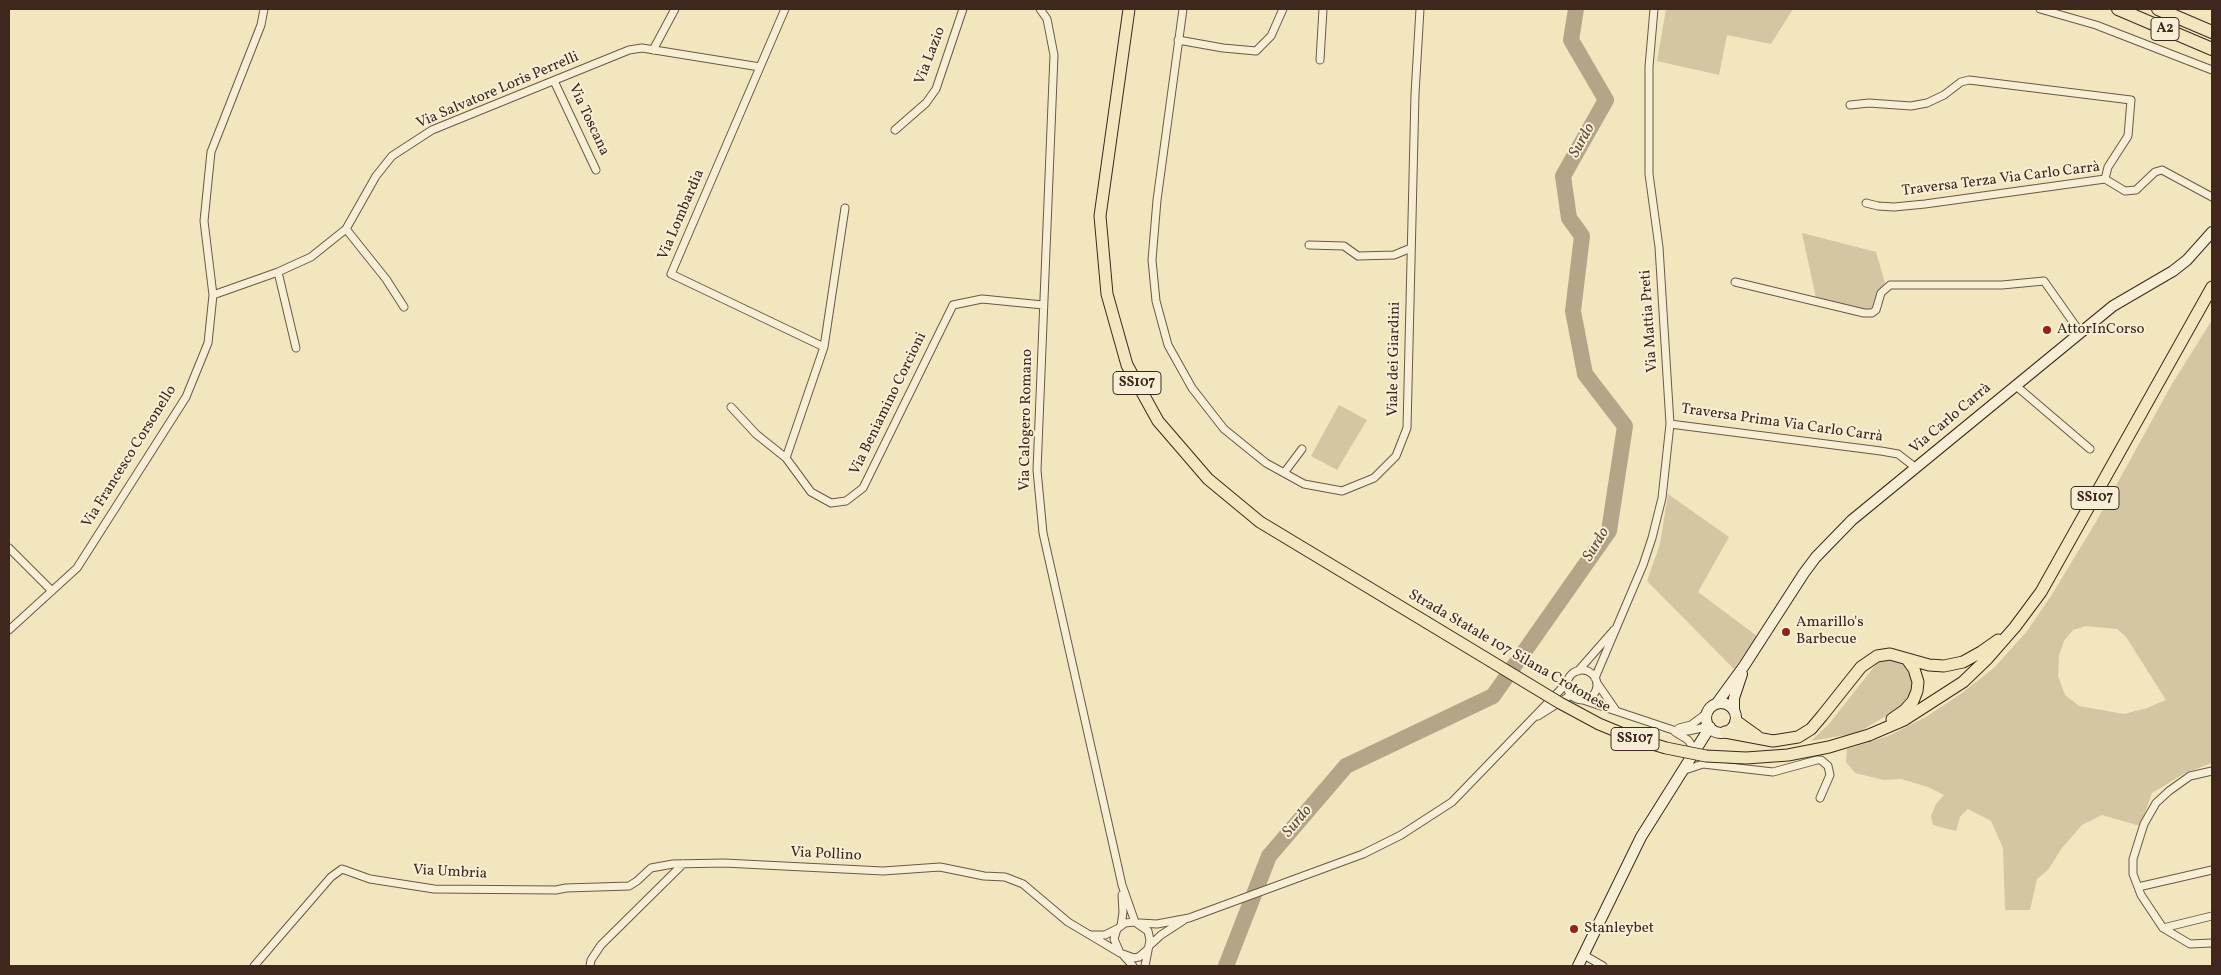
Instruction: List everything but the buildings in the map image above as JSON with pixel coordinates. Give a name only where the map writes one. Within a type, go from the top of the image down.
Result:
[{"type":"highway","name":"Strada Statale 107 Silana Crotonese","points":[[1129,9],[1100,216],[1107,294],[1128,365],[1158,421],[1208,479],[1260,522],[1560,703],[1599,724],[1633,738],[1666,748],[1706,756],[1746,758],[1788,755],[1829,747],[1870,735],[1904,720],[1963,682],[1988,659],[2016,627],[2042,592],[2212,287]]},
{"type":"highway","name":"A2","points":[[2118,9],[2212,48]]},
{"type":"highway","name":"A2","points":[[2158,9],[2212,32]]},
{"type":"highway","points":[[2169,366],[2212,302]]},
{"type":"highway","points":[[1723,732],[1763,740],[1786,740],[1798,737],[1811,729],[1861,667],[1877,656],[1890,654],[1929,665],[1944,666],[1963,662],[1981,652],[2016,627]]},
{"type":"highway","points":[[1870,735],[1905,710],[1913,701],[1918,682],[1907,659]]},
{"type":"highway","points":[[1736,721],[1763,740]]},
{"type":"main road","name":"Via Carlo Carrà","points":[[1717,704],[1744,666],[1789,594],[1816,557],[1852,520],[2113,306],[2156,283],[2173,271],[2192,255],[2212,232]]},
{"type":"main road","name":"Via Carlo Carrà","points":[[1734,709],[1734,698],[1744,666]]},
{"type":"main road","points":[[1578,966],[1641,837],[1684,767],[1695,750],[1717,704],[1726,703],[1734,709],[1736,721],[1732,728],[1723,732],[1684,767]]},
{"type":"main road","points":[[1708,722],[1723,732]]},
{"type":"street","name":"Via Francesco Corsonello","points":[[9,630],[76,568],[186,397],[208,343],[213,295],[204,221],[211,152],[261,25],[264,9]]},
{"type":"street","points":[[653,50],[675,9]]},
{"type":"street","points":[[760,67],[785,9]]},
{"type":"street","name":"Via Lazio","points":[[895,130],[926,103],[936,89],[963,9]]},
{"type":"street","name":"Via Calogero Romano","points":[[1040,9],[1047,19],[1054,55],[1037,470],[1043,533],[1122,885]]},
{"type":"street","name":"Viale dei Giardini","points":[[1183,9],[1157,200],[1152,260],[1156,300],[1168,345],[1192,388],[1224,429],[1266,463],[1304,484],[1342,491],[1374,478],[1396,456],[1406,428],[1415,94],[1420,9]]},
{"type":"street","points":[[1178,40],[1223,48],[1256,50],[1271,36],[1283,9]]},
{"type":"street","points":[[1320,60],[1323,9]]},
{"type":"street","name":"Via Mattia Preti","points":[[1583,700],[1596,692],[1596,680],[1652,538],[1662,498],[1670,424],[1659,247],[1649,174],[1649,67],[1654,9]]},
{"type":"street","points":[[2040,9],[2096,25],[2212,70]]},
{"type":"street","name":"Via Salvatore Loris Perrelli","points":[[213,295],[278,272],[311,257],[346,229],[376,176],[392,156],[432,130],[629,50],[642,48],[760,67]]},
{"type":"street","name":"Via Lombardia","points":[[760,67],[671,274],[824,347]]},
{"type":"street","points":[[1850,105],[1869,103],[1911,106],[1927,103],[1944,95],[1961,82],[1969,80],[2131,100],[2128,136],[2108,167],[2105,179]]},
{"type":"street","name":"Via Toscana","points":[[554,81],[596,170]]},
{"type":"street","name":"Traversa Terza Via Carlo Carrà","points":[[1866,203],[1894,207],[1925,204],[2105,179],[2125,191],[2136,190],[2155,172],[2162,170],[2212,197]]},
{"type":"street","points":[[731,407],[756,434],[786,458],[824,347],[845,208]]},
{"type":"street","points":[[346,229],[386,279],[404,307]]},
{"type":"street","points":[[1309,245],[1344,246],[1358,256],[1394,255],[1411,248]]},
{"type":"street","points":[[278,272],[296,348]]},
{"type":"street","points":[[1735,282],[1864,313],[1872,313],[1876,310],[1881,293],[1890,286],[2002,284],[2044,281],[2080,332]]},
{"type":"street","name":"Via Beniamino Corcioni","points":[[786,458],[811,492],[831,503],[846,502],[863,488],[953,305],[982,299],[1043,305]]},
{"type":"street","points":[[2015,385],[2090,449]]},
{"type":"street","name":"Traversa Prima Via Carlo Carrà","points":[[1670,424],[1898,454],[1916,468]]},
{"type":"street","points":[[1284,473],[1302,449]]},
{"type":"street","points":[[9,548],[52,591]]},
{"type":"street","name":"Via Mattia Preti","points":[[1531,720],[1568,683],[1571,675],[1578,671],[1619,624]]},
{"type":"street","points":[[1578,671],[1588,671],[1615,709]]},
{"type":"street","points":[[1568,683],[1571,695]]},
{"type":"street","points":[[1571,695],[1673,730],[1688,731],[1702,728],[1708,722]]},
{"type":"street","points":[[1088,935],[1105,935],[1119,928],[1138,923],[1157,924],[1189,918],[1363,854],[1401,836],[1452,802],[1531,720],[1571,695]]},
{"type":"street","points":[[1673,730],[1708,722]]},
{"type":"street","points":[[1673,730],[1688,740],[1695,750]]},
{"type":"street","points":[[1684,767],[1703,764],[1774,772],[1821,760],[1828,766],[1830,775],[1820,798]]},
{"type":"street","points":[[2212,771],[2190,776],[2168,791],[2156,803],[2144,824],[2133,859],[2134,874],[2141,895],[2163,928],[2190,944],[2212,943]]},
{"type":"street","name":"Via Pollino","points":[[683,864],[724,863],[883,871],[940,867],[984,876],[1005,877],[1022,884],[1060,916],[1122,955],[1133,966]]},
{"type":"street","points":[[590,966],[591,960],[600,945],[683,864]]},
{"type":"street","name":"Via Umbria","points":[[254,966],[331,877],[342,869],[370,879],[434,889],[556,890],[628,886],[637,881],[651,868],[683,864]]},
{"type":"street","points":[[2138,886],[2212,870]]},
{"type":"street","points":[[1122,885],[1138,923],[1150,935],[1145,966]]},
{"type":"street","points":[[1122,885],[1123,912],[1114,944],[1122,955],[1139,957],[1165,932],[1189,918]]},
{"type":"street","points":[[2163,928],[2212,916]]},
{"type":"street","points":[[1584,955],[1603,966]]},
{"type":"shaded area","points":[[1666,9],[1793,9],[1771,44],[1727,35],[1719,75],[1657,61]]},
{"type":"shaded area","points":[[1802,233],[1876,252],[1885,283],[1878,293],[1873,310],[1867,311],[1816,298]]},
{"type":"shaded area","points":[[2212,320],[2212,763],[2185,773],[2152,793],[2140,826],[2102,815],[2082,825],[2062,848],[2048,870],[2037,879],[2030,910],[2005,910],[2003,848],[1991,821],[1968,809],[1960,817],[1956,831],[1933,825],[1931,816],[1936,804],[1944,795],[1928,787],[1901,779],[1884,780],[1855,773],[1846,762],[1847,749],[1888,736],[1926,717],[1962,693],[1995,667],[2027,631],[2051,596],[2096,522],[2172,384]],"holes":[[[2086,626],[2117,629],[2126,637],[2166,700],[2147,708],[2124,714],[2079,706],[2065,695],[2058,676],[2059,655],[2064,641],[2073,630]]]},
{"type":"shaded area","points":[[1339,405],[1367,420],[1337,470],[1311,456]]},
{"type":"shaded area","points":[[1668,494],[1729,537],[1698,592],[1757,636],[1734,669],[1647,581],[1660,544]]},
{"type":"shaded area","points":[[1884,659],[1898,661],[1905,666],[1913,682],[1913,697],[1903,706],[1857,733],[1811,741],[1829,724],[1877,663]]},
{"type":"waterway","name":"Surdo","points":[[1226,966],[1269,856],[1346,766],[1493,696],[1609,531],[1625,426],[1585,374],[1573,311],[1582,236],[1569,218],[1563,176],[1606,100],[1571,40],[1576,9]]},
{"type":"place","name":"AttorInCorso","points":[[2047,330]]},
{"type":"place","name":"Amarillo's Barbecue","points":[[1786,632]]},
{"type":"place","name":"Stanleybet","points":[[1574,929]]}]
